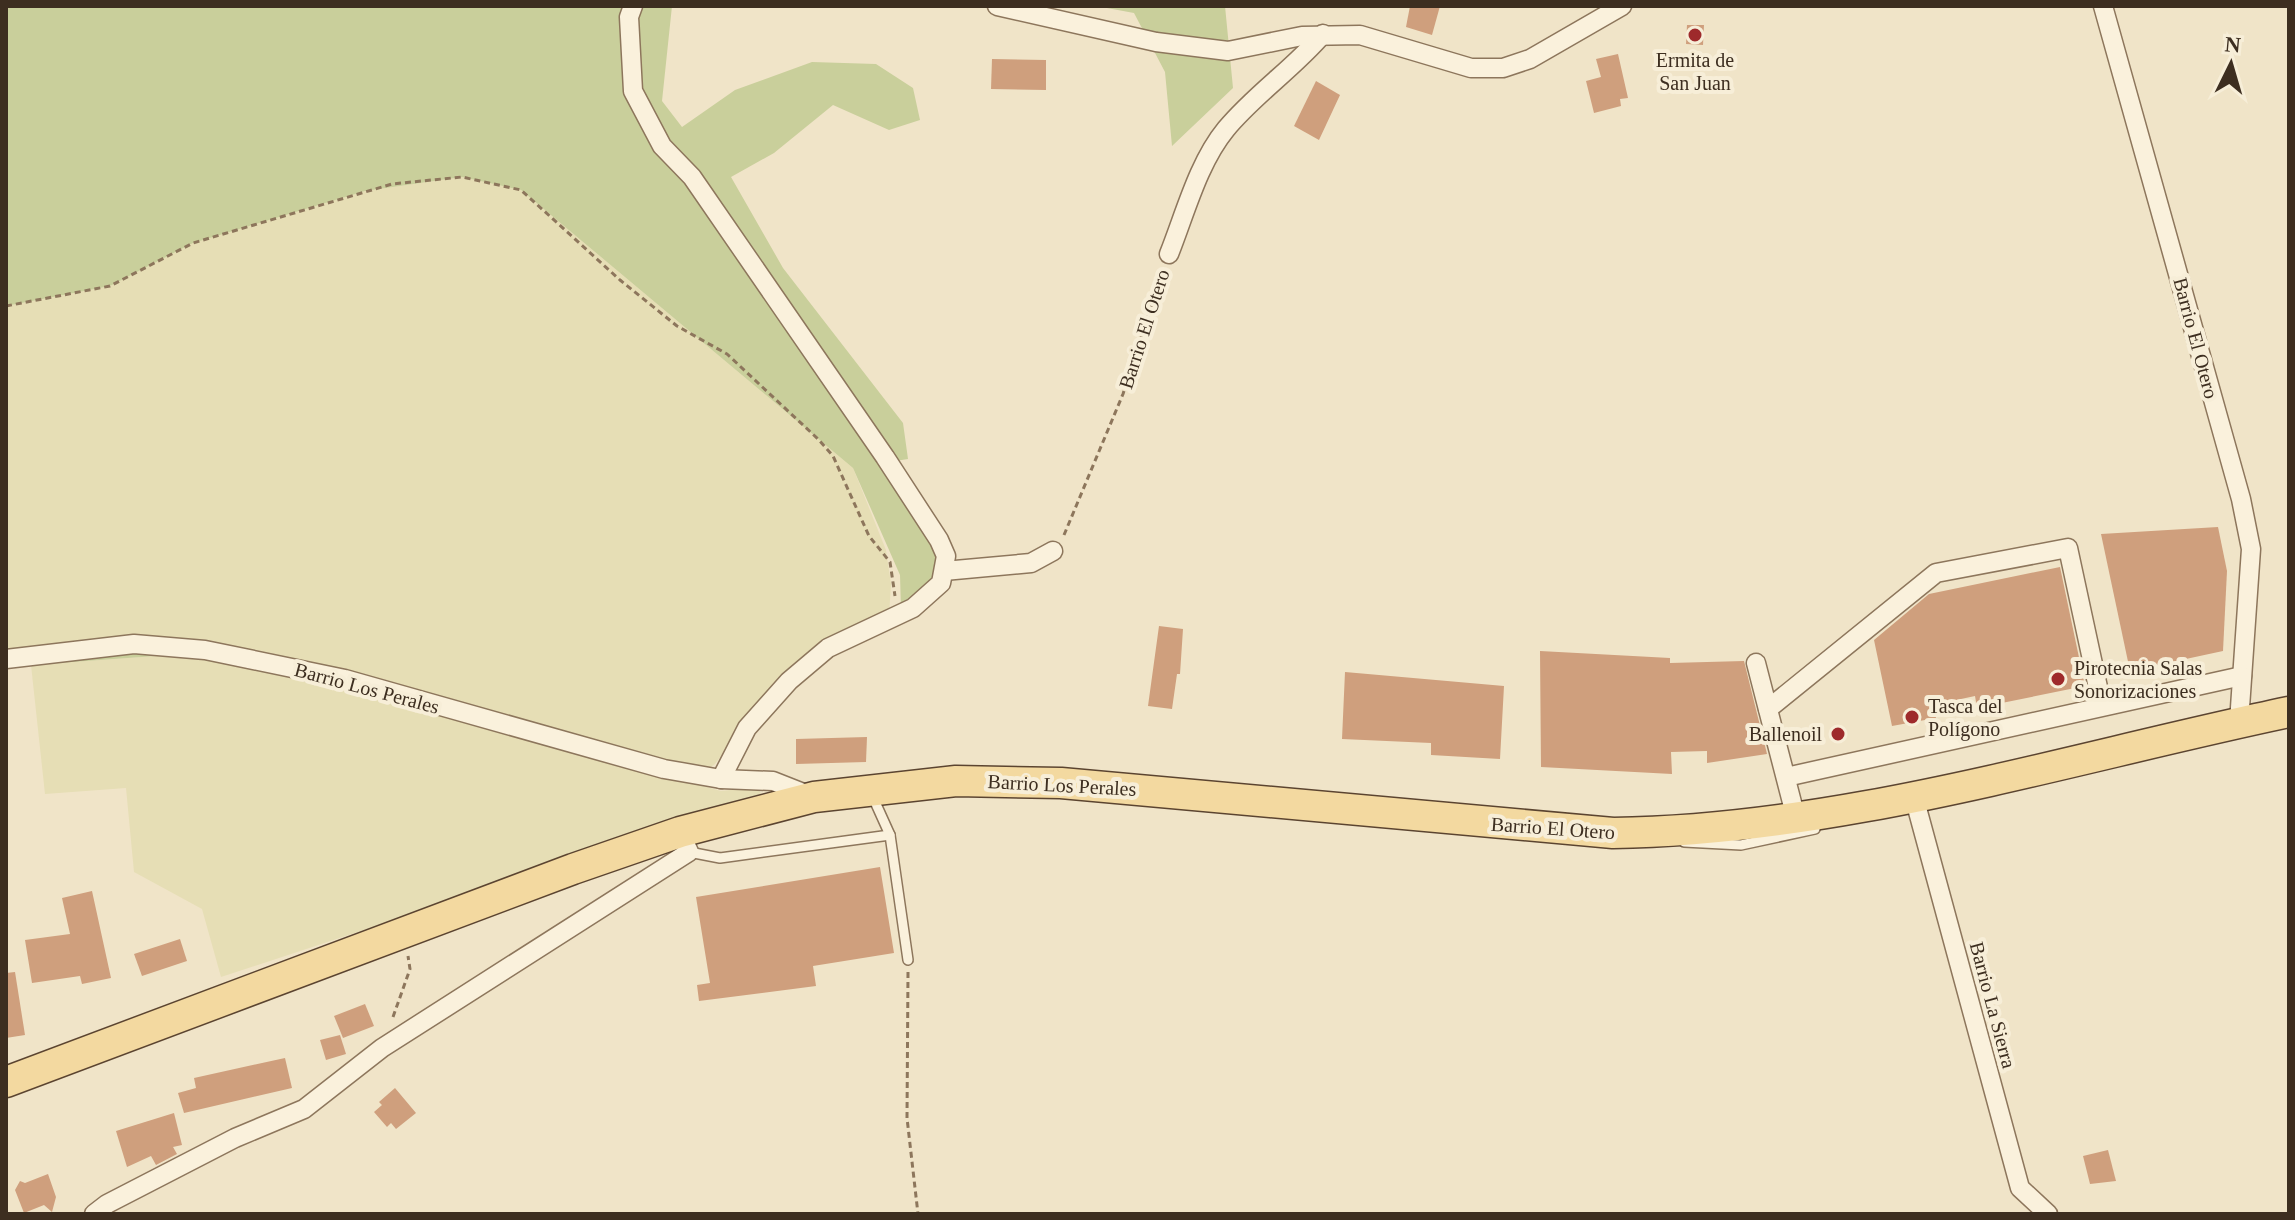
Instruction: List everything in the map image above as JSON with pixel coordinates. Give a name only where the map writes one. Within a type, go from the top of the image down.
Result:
[{"type":"main road","name":"Barrio El Otero","points":[[1311,805],[1613,833],[1663,832],[1796,818],[1914,797],[2289,712]]},
{"type":"main road","name":"Barrio Los Perales","points":[[6,1082],[403,932],[685,842],[814,797],[956,781],[1061,783],[1311,805]]},
{"type":"street","points":[[633,6],[629,17],[633,91],[662,146],[692,177],[885,457],[939,540],[946,556],[941,583],[913,608],[828,648],[789,681],[747,728],[721,779]]},
{"type":"street","points":[[997,6],[1156,42],[1228,51],[1323,34],[1360,35],[1471,68],[1503,68],[1530,59],[1622,6]]},
{"type":"street","name":"Barrio El Otero","points":[[2103,6],[2241,499],[2251,549],[2239,722]]},
{"type":"street","name":"Barrio El Otero","points":[[1169,254],[1220,137],[1250,103],[1304,57],[1323,34]]},
{"type":"street","points":[[1768,709],[1936,573],[2068,548],[2102,706]]},
{"type":"street","points":[[944,571],[1031,563],[1053,551]]},
{"type":"street","name":"Barrio Los Perales","points":[[6,659],[134,644],[205,650],[345,679],[664,769],[721,779],[773,781],[814,797]]},
{"type":"street","points":[[1756,663],[1796,818]]},
{"type":"street","points":[[1786,777],[2242,676]]},
{"type":"street","name":"Barrio La Sierra","points":[[1914,797],[2020,1188],[2048,1214]]},
{"type":"street","name":"Barrio Los Perales","points":[[94,1214],[107,1204],[235,1138],[304,1109],[382,1048],[685,842]]},
{"type":"lane","points":[[874,790],[876,804],[890,835],[908,960]]},
{"type":"lane","points":[[1663,832],[1697,845],[1741,845],[1814,829],[1835,821],[1851,808]]},
{"type":"lane","points":[[685,842],[720,858],[890,835]]},
{"type":"path","points":[[6,306],[110,286],[193,243],[392,184],[462,177],[521,190],[668,319],[727,354],[826,448],[869,536],[890,562],[895,591],[892,619]]},
{"type":"path","name":"Barrio El Otero","points":[[1053,551],[1069,525],[1123,394],[1169,254]]},
{"type":"path","points":[[392,1019],[410,969],[403,932]]},
{"type":"path","points":[[908,960],[907,1118],[918,1214]]},
{"type":"shaded area","points":[[462,177],[521,190],[853,468],[886,550],[891,584],[889,616],[848,628],[824,643],[740,731],[715,764],[708,769],[695,770],[288,658],[6,651],[6,306],[110,286],[193,243],[244,225],[365,191]]},
{"type":"shaded area","points":[[183,654],[323,679],[721,791],[758,787],[761,794],[663,823],[382,924],[221,977],[202,909],[134,872],[126,788],[45,794],[31,665]]},
{"type":"green space","points":[[6,6],[672,6],[662,101],[682,127],[735,90],[812,62],[876,64],[913,88],[920,120],[889,130],[833,105],[774,153],[731,177],[783,268],[903,423],[908,459],[883,463],[934,545],[936,566],[929,582],[901,609],[900,575],[853,468],[521,190],[462,177],[365,191],[193,243],[110,286],[6,306]]},
{"type":"green space","points":[[1096,6],[1225,6],[1233,88],[1172,146],[1165,72],[1134,13]]},
{"type":"green space","points":[[111,651],[183,654],[31,665]]},
{"type":"building","points":[[1410,6],[1440,6],[1432,35],[1406,27]]},
{"type":"building","name":"Ermita de San Juan","points":[[1687,25],[1704,25],[1703,45],[1686,44]]},
{"type":"building","points":[[1618,54],[1628,98],[1620,99],[1621,106],[1594,113],[1586,81],[1601,77],[1596,59]]},
{"type":"building","points":[[992,59],[1046,60],[1046,90],[991,89]]},
{"type":"building","points":[[1316,81],[1340,95],[1319,140],[1294,126]]},
{"type":"building","points":[[2218,527],[2227,571],[2223,651],[2130,671],[2101,534]]},
{"type":"building","points":[[2060,567],[2085,686],[1977,708],[1975,696],[1933,705],[1936,718],[1892,726],[1874,640],[1929,594]]},
{"type":"building","points":[[1159,626],[1183,629],[1180,674],[1177,674],[1172,709],[1148,706]]},
{"type":"building","points":[[1540,651],[1670,658],[1670,663],[1744,661],[1767,754],[1707,763],[1707,751],[1671,752],[1672,774],[1541,767]]},
{"type":"building","points":[[1345,672],[1504,686],[1500,759],[1431,755],[1431,743],[1342,739]]},
{"type":"building","points":[[867,737],[866,762],[796,764],[796,739]]},
{"type":"building","points":[[880,867],[894,953],[813,966],[816,986],[699,1001],[697,985],[710,983],[696,897]]},
{"type":"building","points":[[92,891],[111,978],[82,984],[80,976],[32,983],[25,940],[70,934],[62,898]]},
{"type":"building","points":[[180,939],[187,961],[142,976],[134,954]]},
{"type":"building","points":[[15,972],[25,1035],[6,1038],[6,973]]},
{"type":"building","points":[[365,1004],[374,1026],[343,1038],[334,1016]]},
{"type":"building","points":[[340,1035],[346,1054],[326,1060],[320,1040]]},
{"type":"building","points":[[285,1058],[292,1088],[184,1113],[178,1093],[196,1088],[194,1078]]},
{"type":"building","points":[[395,1088],[416,1113],[396,1129],[391,1123],[387,1127],[374,1112],[382,1105],[379,1102]]},
{"type":"building","points":[[174,1113],[182,1145],[173,1147],[177,1154],[156,1165],[151,1156],[127,1167],[116,1131]]},
{"type":"building","points":[[2108,1150],[2116,1181],[2090,1184],[2083,1156]]},
{"type":"building","points":[[48,1174],[56,1197],[52,1212],[44,1205],[24,1213],[15,1190],[20,1181],[25,1183]]},
{"type":"place","name":"Ermita de San Juan","points":[[1695,35]]},
{"type":"place","name":"Pirotecnia Salas Sonorizaciones","points":[[2058,679]]},
{"type":"place","name":"Tasca del Polígono","points":[[1912,717]]},
{"type":"place","name":"Ballenoil","points":[[1838,734]]}]
